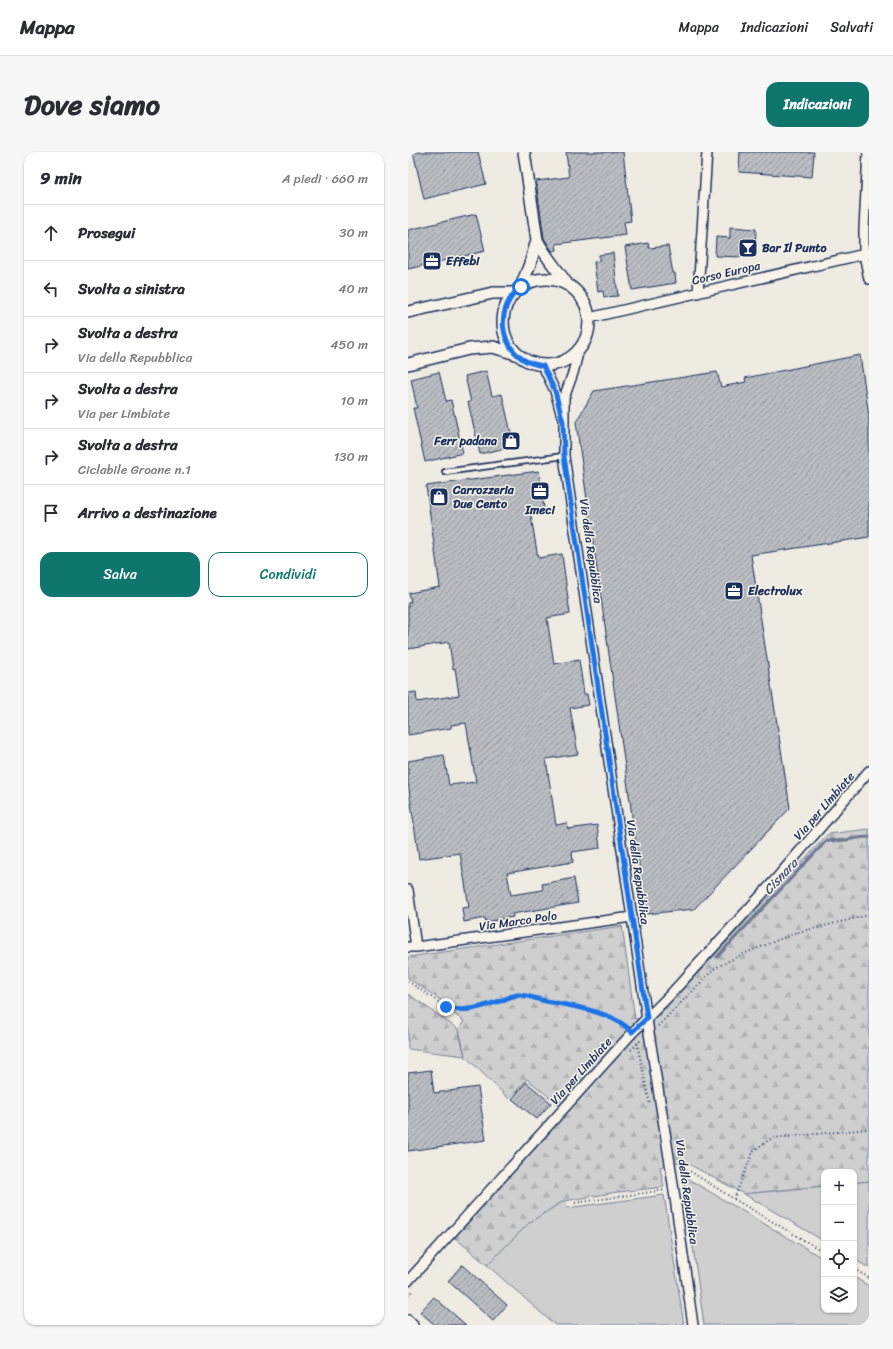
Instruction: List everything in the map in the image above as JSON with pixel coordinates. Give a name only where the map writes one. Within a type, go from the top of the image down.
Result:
[{"type":"street","points":[[524,152],[537,240],[543,253],[567,284],[576,291],[585,303],[589,318],[589,330],[585,342],[578,352],[568,360],[556,365],[543,366],[529,363],[516,354],[508,344],[503,331],[503,318],[506,305],[517,290],[531,261],[537,240]]},
{"type":"street","points":[[698,293],[707,152]]},
{"type":"street","points":[[868,152],[864,229],[869,279]]},
{"type":"street","name":"Corso Europa","points":[[589,318],[867,254]]},
{"type":"street","points":[[408,312],[493,292],[517,290],[532,281],[544,279],[556,280],[567,284]]},
{"type":"street","points":[[408,364],[469,349],[493,347],[516,354]]},
{"type":"street","name":"Via della Repubblica","points":[[578,352],[573,373],[564,398],[564,456],[693,1325]]},
{"type":"street","name":"Via della Repubblica","points":[[543,366],[555,391],[563,422]]},
{"type":"street","name":"Via per Limbiate","points":[[408,1281],[632,1032],[668,997],[775,880],[869,771]]},
{"type":"street","points":[[408,890],[412,947]]},
{"type":"street","name":"Via Marco Polo","points":[[412,947],[632,917]]},
{"type":"street","points":[[408,1320],[413,1325]]},
{"type":"lane","points":[[445,472],[564,456]]},
{"type":"path","points":[[408,981],[446,1007],[455,1010],[484,1006],[518,995],[589,1010],[612,1018],[627,1026],[632,1032],[637,1043],[667,1018],[715,968],[741,955],[795,933],[869,915]]},
{"type":"path","points":[[734,1199],[754,1150],[772,1138],[869,1129]]},
{"type":"path","points":[[670,1163],[680,1165],[821,1250]]},
{"type":"path","points":[[575,1203],[674,1189]]},
{"type":"path","points":[[857,1271],[869,1278]]},
{"type":"green space","points":[[869,829],[869,1181],[857,1183],[857,1169],[821,1169],[821,1186],[744,1194],[683,1161],[660,1167],[664,1187],[618,1192],[565,1201],[529,1223],[487,1265],[454,1237],[564,1109],[527,1079],[509,1099],[465,1056],[459,1029],[464,1021],[454,1014],[456,1008],[448,1005],[408,978],[408,957],[622,926],[635,1019],[657,1017],[828,834]]},
{"type":"green space","points":[[408,994],[458,1029],[465,1056],[408,1049]]},
{"type":"green space","points":[[683,1176],[821,1257],[821,1313],[857,1313],[857,1279],[869,1286],[869,1325],[704,1325]]},
{"type":"green space","points":[[869,1181],[869,1268],[857,1261],[857,1183]]},
{"type":"green space","points":[[821,1186],[821,1239],[744,1194]]},
{"type":"green space","points":[[664,1195],[684,1325],[555,1325],[487,1265],[529,1223],[565,1200],[567,1208]]},
{"type":"building","points":[[413,152],[478,152],[486,184],[424,199]]},
{"type":"building","points":[[566,152],[623,152],[631,221],[624,222],[626,235],[556,244],[557,250],[552,251],[544,238],[536,181],[569,177]]},
{"type":"building","points":[[740,152],[814,152],[812,177],[739,172]]},
{"type":"building","points":[[476,214],[485,251],[408,269],[408,230]]},
{"type":"building","points":[[730,227],[756,229],[755,249],[742,251],[741,257],[715,256],[716,237],[730,238]]},
{"type":"building","points":[[648,243],[649,248],[668,246],[676,283],[632,290],[625,247]]},
{"type":"building","points":[[613,253],[618,296],[604,297],[603,291],[598,292],[594,262],[599,261],[599,255]]},
{"type":"building","name":"Electrolux","points":[[860,355],[869,416],[869,537],[751,555],[790,808],[694,909],[646,914],[576,422],[594,391],[717,372],[721,387],[746,382],[745,378]]},
{"type":"building","points":[[486,371],[492,396],[502,394],[514,446],[480,454],[468,402],[471,402],[465,376]]},
{"type":"building","points":[[439,372],[446,401],[451,400],[463,453],[425,462],[413,408],[417,408],[411,379]]},
{"type":"building","points":[[539,471],[544,508],[530,510],[538,558],[562,554],[570,614],[547,618],[554,664],[579,660],[584,694],[587,694],[589,705],[570,708],[578,754],[546,759],[556,825],[567,823],[568,829],[597,825],[600,848],[572,852],[573,862],[507,873],[511,895],[543,890],[542,884],[574,878],[578,903],[512,914],[513,917],[486,922],[485,918],[464,922],[462,908],[469,907],[460,853],[419,859],[408,782],[408,761],[444,755],[449,785],[476,782],[466,723],[451,725],[451,728],[408,735],[408,693],[416,692],[417,702],[459,695],[449,642],[408,649],[408,603],[411,602],[409,593],[440,587],[426,486]]},
{"type":"building","points":[[431,1070],[434,1093],[478,1087],[486,1140],[408,1151],[408,1073]]},
{"type":"building","points":[[526,1082],[551,1103],[537,1119],[512,1099]]},
{"type":"building","points":[[462,1265],[507,1305],[493,1321],[448,1281]]},
{"type":"building","points":[[434,1297],[466,1325],[435,1325],[420,1312]]},
{"type":"waterway","name":"Cisnara","points":[[717,957],[827,840],[838,841],[869,837]]},
{"type":"place","name":"Bar Il Punto","points":[[748,248]]},
{"type":"place","name":"Effebi","points":[[432,261]]},
{"type":"place","name":"Ferr padana","points":[[511,441]]},
{"type":"place","name":"Imeci","points":[[540,491]]},
{"type":"place","name":"Carrozzeria Due Cento","points":[[439,497]]},
{"type":"place","name":"Electrolux","points":[[734,591]]},
{"type":"route","points":[[446,1007],[455,1010],[463,1010],[484,1006],[518,995],[589,1010],[612,1018],[627,1026],[632,1032],[647,1018],[564,456],[563,422],[555,391],[543,366],[529,363],[516,354],[508,344],[503,331],[503,318],[506,305],[521,287]]}]
